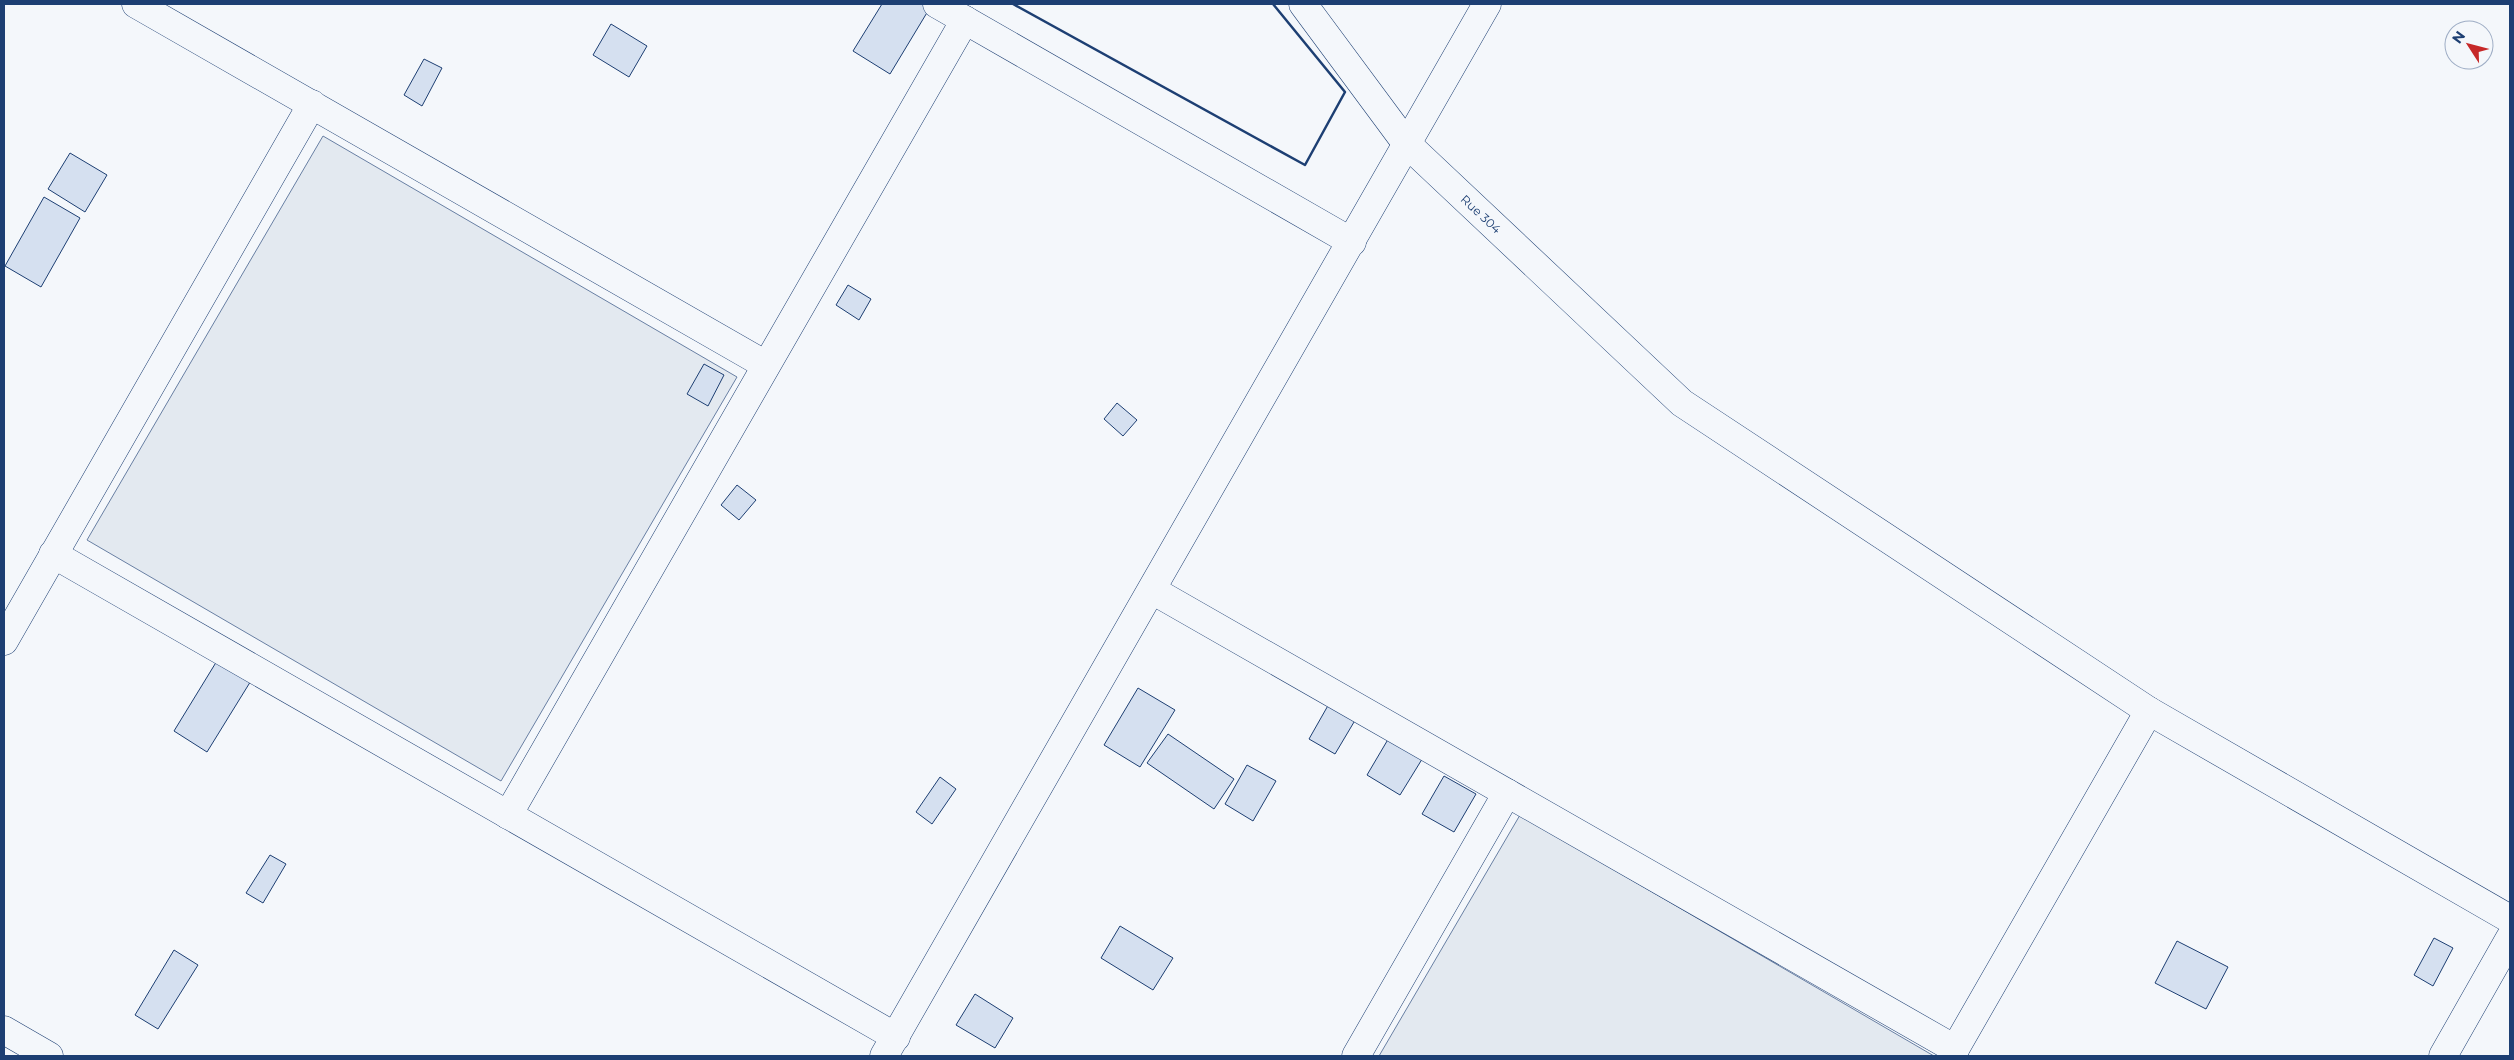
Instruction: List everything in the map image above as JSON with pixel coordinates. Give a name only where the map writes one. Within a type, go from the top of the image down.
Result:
[{"type":"street","points":[[136,4],[766,365]]},
{"type":"street","points":[[937,4],[1352,242]]},
{"type":"street","name":"Rue 304","points":[[1303,4],[1406,144],[1682,403],[2149,711],[2510,918]]},
{"type":"street","points":[[54,554],[508,815],[890,1046],[1487,4]]},
{"type":"street","points":[[508,815],[965,20]]},
{"type":"street","points":[[4,641],[312,104]]},
{"type":"street","points":[[1152,590],[1507,793],[1953,1053],[2149,711]]},
{"type":"street","points":[[1356,1056],[1507,793]]},
{"type":"street","points":[[2442,1056],[2510,938]]},
{"type":"street","points":[[4,1030],[49,1056]]},
{"type":"shaded area","points":[[323,136],[737,377],[501,781],[87,540]]},
{"type":"shaded area","points":[[1520,815],[1934,1056],[1379,1056]]},
{"type":"building","points":[[882,4],[928,4],[931,6],[890,74],[853,51]]},
{"type":"building","points":[[611,24],[647,46],[629,77],[593,55]]},
{"type":"building","points":[[424,59],[442,68],[422,106],[404,95]]},
{"type":"building","points":[[70,153],[107,175],[85,212],[48,189]]},
{"type":"building","points":[[44,197],[80,218],[41,287],[5,266]]},
{"type":"building","points":[[848,285],[871,299],[859,320],[836,305]]},
{"type":"building","points":[[704,364],[724,375],[708,406],[687,394]]},
{"type":"building","points":[[1117,403],[1137,420],[1123,436],[1104,419]]},
{"type":"building","points":[[737,485],[756,500],[739,520],[721,505]]},
{"type":"building","points":[[223,651],[257,671],[207,752],[174,731]]},
{"type":"building","points":[[1138,688],[1175,710],[1140,767],[1104,745]]},
{"type":"building","points":[[1330,702],[1357,717],[1335,754],[1309,739]]},
{"type":"building","points":[[1168,734],[1234,779],[1214,809],[1147,763]]},
{"type":"building","points":[[1390,736],[1424,756],[1400,795],[1367,775]]},
{"type":"building","points":[[1247,765],[1276,781],[1253,821],[1225,804]]},
{"type":"building","points":[[1444,776],[1476,794],[1454,832],[1422,814]]},
{"type":"building","points":[[940,777],[956,789],[932,824],[916,812]]},
{"type":"building","points":[[270,855],[286,864],[263,903],[246,893]]},
{"type":"building","points":[[1120,926],[1173,958],[1153,990],[1101,958]]},
{"type":"building","points":[[2434,938],[2453,948],[2433,986],[2414,975]]},
{"type":"building","points":[[2177,941],[2228,967],[2206,1009],[2155,983]]},
{"type":"building","points":[[174,950],[198,965],[158,1029],[135,1015]]},
{"type":"building","points":[[975,994],[1013,1018],[995,1048],[956,1025]]},
{"type":"wall","points":[[1013,4],[1305,165],[1345,92],[1273,4]]}]
